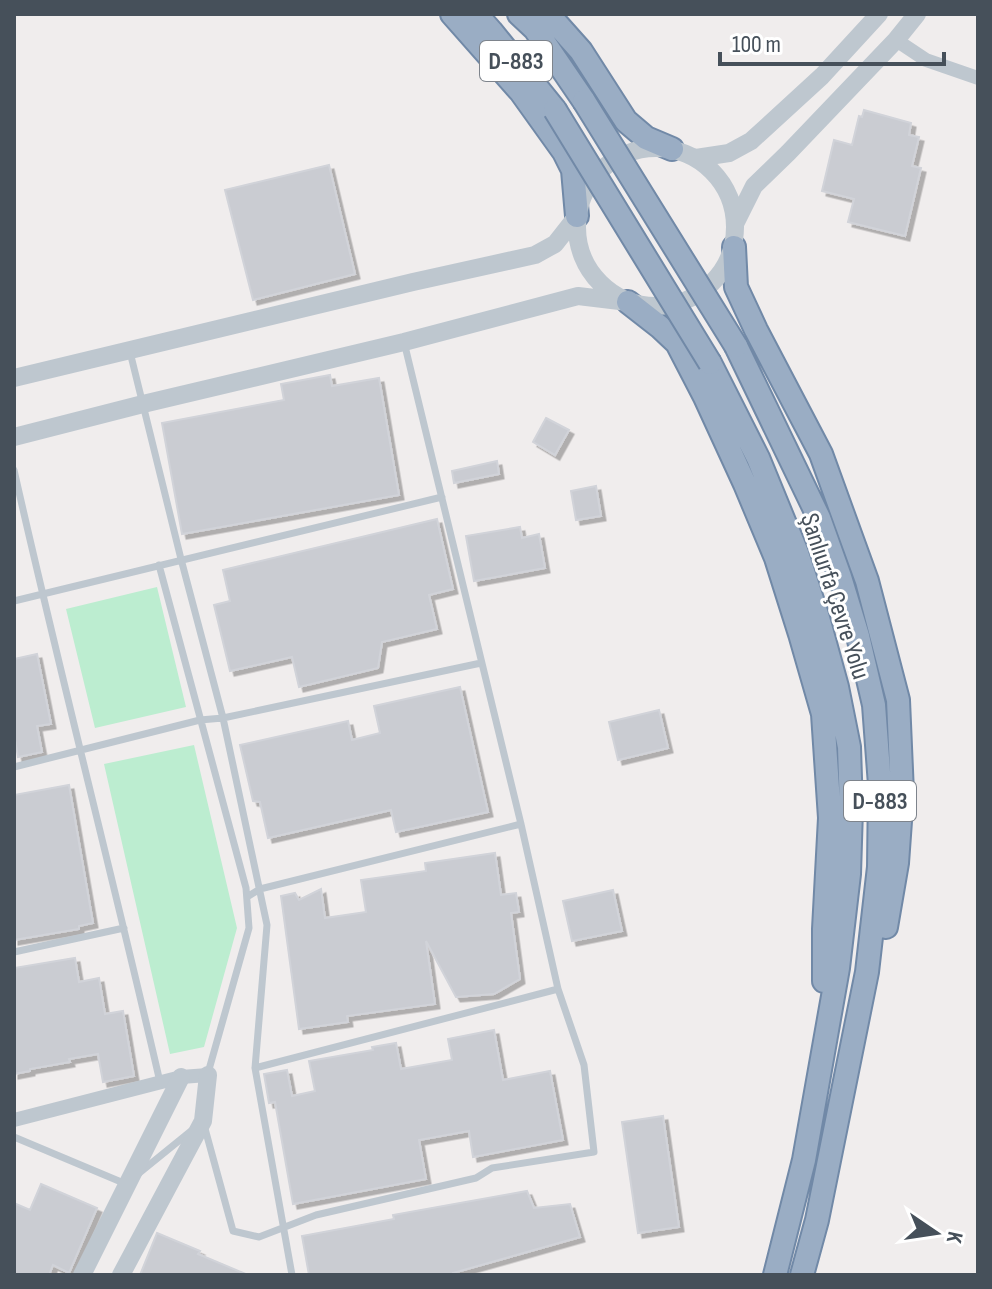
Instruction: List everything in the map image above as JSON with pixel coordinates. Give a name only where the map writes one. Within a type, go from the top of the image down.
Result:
[{"type":"highway","points":[[452,14],[521,92],[564,152],[573,170],[577,216]]},
{"type":"highway","name":"Şanlıurfa Çevre Yolu","points":[[476,14],[555,110],[710,363],[758,458],[797,553],[837,687],[849,747],[849,874],[824,1053],[804,1160],[775,1275]]},
{"type":"highway","name":"Şanlıurfa Çevre Yolu","points":[[519,14],[535,29],[584,101],[736,346],[819,518],[858,636],[874,705],[880,785],[879,867],[867,972],[817,1220],[802,1275]]},
{"type":"highway","points":[[548,14],[581,51],[626,121],[646,138],[672,149]]},
{"type":"highway","points":[[734,247],[736,287],[821,454],[862,567],[898,700],[902,793],[897,863],[879,971],[850,1064]]},
{"type":"highway","points":[[628,302],[677,343],[705,397],[776,558],[823,714],[830,818],[824,929],[824,1053]]},
{"type":"street","points":[[696,158],[729,153],[751,141],[822,76],[879,14]]},
{"type":"street","points":[[736,222],[754,186],[896,40],[917,14]]},
{"type":"street","points":[[896,40],[926,60],[978,78]]},
{"type":"street","points":[[14,378],[535,255],[555,244],[577,216],[586,190],[601,170],[622,155],[647,148],[672,149],[696,158],[716,175],[730,197],[736,222],[734,247],[723,271],[705,291],[681,303],[655,307],[578,296],[404,342],[14,437]]},
{"type":"street","points":[[577,216],[578,243],[588,268],[605,289],[628,302]]},
{"type":"street","points":[[14,1120],[181,1077],[208,1075],[203,1121],[121,1275]]},
{"type":"street","points":[[82,1275],[181,1077]]},
{"type":"lane","points":[[14,1137],[125,1184],[203,1121],[233,1231],[259,1237],[316,1215],[476,1178],[492,1168],[594,1152],[584,1065],[558,989],[404,342]]},
{"type":"lane","points":[[129,349],[223,718],[267,925],[255,1068],[292,1275]]},
{"type":"lane","points":[[14,470],[160,1083]]},
{"type":"lane","points":[[14,601],[442,497]]},
{"type":"lane","points":[[159,565],[247,897],[249,928],[208,1075]]},
{"type":"lane","points":[[14,767],[200,720],[223,718],[481,663]]},
{"type":"lane","points":[[247,897],[260,889],[521,824]]},
{"type":"lane","points":[[14,952],[124,928]]},
{"type":"lane","points":[[255,1068],[558,989]]},
{"type":"green space","points":[[157,587],[186,707],[95,728],[66,609]]},
{"type":"green space","points":[[194,745],[237,928],[204,1047],[170,1054],[104,764]]},
{"type":"building","points":[[864,110],[911,123],[909,135],[919,137],[912,166],[921,168],[905,236],[848,222],[854,199],[822,191],[834,140],[852,145],[859,116],[862,117]]},
{"type":"building","points":[[329,165],[355,274],[253,300],[225,190]]},
{"type":"building","points":[[330,375],[332,386],[379,378],[399,495],[182,534],[162,423],[284,400],[281,384]]},
{"type":"building","points":[[546,418],[569,430],[555,455],[533,442]]},
{"type":"building","points":[[497,461],[499,474],[454,483],[452,471]]},
{"type":"building","points":[[596,486],[601,516],[576,520],[571,491]]},
{"type":"building","points":[[437,519],[453,589],[429,595],[437,629],[382,642],[378,668],[299,687],[292,657],[230,671],[214,605],[230,601],[223,570]]},
{"type":"building","points":[[520,527],[522,538],[539,534],[545,568],[474,581],[466,536]]},
{"type":"building","points":[[37,654],[51,724],[37,726],[42,752],[18,757],[14,734],[14,659]]},
{"type":"building","points":[[460,687],[488,812],[396,832],[391,810],[268,838],[260,802],[253,801],[240,745],[348,721],[352,740],[380,733],[374,706]]},
{"type":"building","points":[[659,710],[668,748],[618,760],[609,722]]},
{"type":"building","points":[[69,785],[93,923],[79,926],[79,929],[14,940],[14,795]]},
{"type":"building","points":[[495,853],[501,895],[516,893],[519,912],[511,913],[520,979],[494,994],[456,997],[426,941],[435,1004],[347,1016],[348,1022],[299,1029],[281,896],[295,893],[299,900],[321,889],[325,918],[366,912],[361,880],[426,871],[425,863]]},
{"type":"building","points":[[613,890],[622,931],[572,941],[563,901]]},
{"type":"building","points":[[75,958],[79,982],[99,978],[105,1014],[123,1011],[134,1076],[103,1082],[98,1054],[14,1074],[14,968]]},
{"type":"building","points":[[494,1030],[503,1080],[550,1071],[563,1140],[473,1157],[469,1131],[419,1140],[426,1179],[293,1204],[275,1102],[269,1103],[264,1074],[287,1070],[292,1096],[315,1091],[309,1061],[396,1043],[401,1069],[452,1060],[448,1039]]},
{"type":"building","points":[[663,1116],[679,1227],[638,1233],[622,1122]]},
{"type":"building","points":[[41,1184],[97,1208],[69,1273],[53,1265],[49,1275],[14,1275],[14,1203],[30,1210]]},
{"type":"building","points":[[527,1191],[534,1208],[570,1204],[580,1237],[453,1275],[309,1275],[302,1236],[394,1219],[393,1215]]},
{"type":"building","points":[[157,1233],[200,1251],[198,1254],[248,1275],[140,1275]]}]
